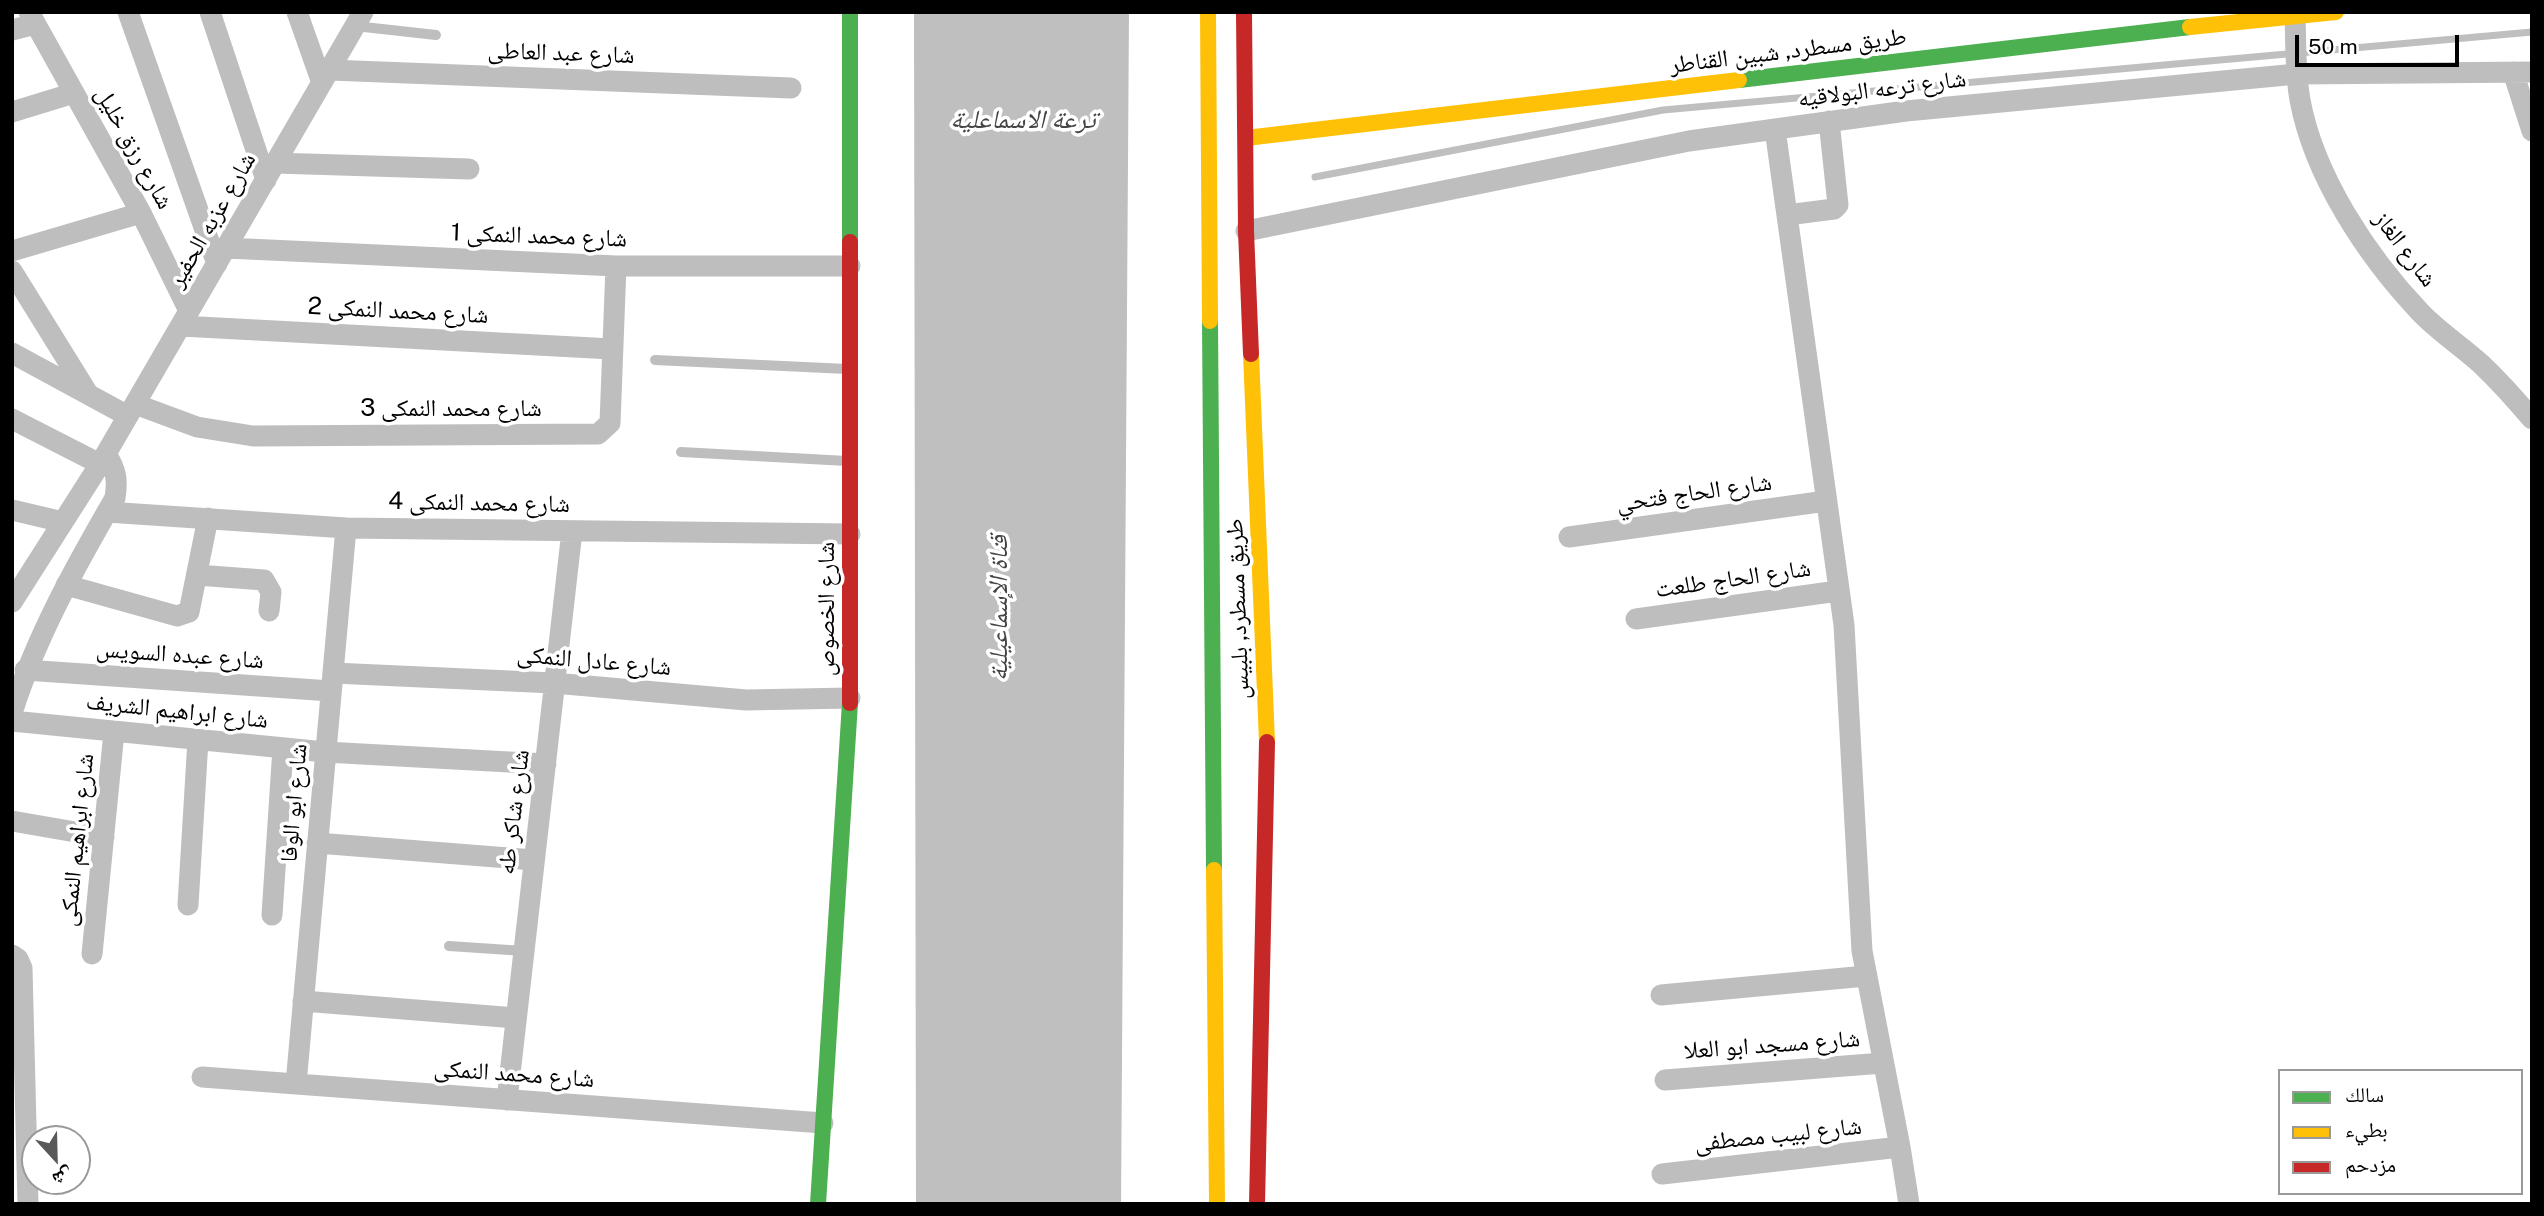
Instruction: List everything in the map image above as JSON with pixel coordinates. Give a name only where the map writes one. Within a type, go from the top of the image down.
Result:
[{"type":"main road","name":"شارع الخصوص","points":[[818,1204],[850,698],[850,12]]},
{"type":"main road","name":"طريق مسطرد, بلبيس","points":[[1208,12],[1217,1204]]},
{"type":"main road","name":"طريق مسطرد, بلبيس","points":[[1244,12],[1246,231],[1266,754],[1256,1204]]},
{"type":"main road","name":"طريق مسطرد, شبين القناطر","points":[[1246,138],[2336,12]]},
{"type":"street","points":[[128,12],[221,256]]},
{"type":"street","points":[[210,12],[270,172],[469,169]]},
{"type":"street","points":[[297,12],[326,77]]},
{"type":"street","name":"شارع الغاز","points":[[2295,15],[2297,74],[2303,113],[2325,176],[2359,235],[2392,280],[2422,313],[2481,364],[2532,419]]},
{"type":"street","points":[[12,30],[32,18]]},
{"type":"street","name":"شارع رزق خليل","points":[[32,18],[141,213],[185,318]]},
{"type":"street","name":"شارع عزبه الحفير","points":[[14,595],[103,459],[359,19]]},
{"type":"street","points":[[2522,72],[2532,131]]},
{"type":"street","name":"شارع ترعه البولاقيه","points":[[1246,231],[1689,141],[1829,121],[2297,74],[2522,72]]},
{"type":"street","name":"شارع عبد العاطى","points":[[326,77],[791,88]]},
{"type":"street","points":[[12,112],[74,93]]},
{"type":"street","points":[[1787,215],[1834,209],[1838,205],[1829,121]]},
{"type":"street","points":[[1775,129],[1848,667],[1858,909],[1866,976],[1909,1204]]},
{"type":"street","points":[[12,251],[141,213]]},
{"type":"street","name":"شارع محمد النمكى 1","points":[[221,256],[616,266],[850,266]]},
{"type":"street","name":"شارع محمد النمكى 3","points":[[132,410],[197,427],[253,436],[593,435],[603,431],[610,423],[616,266]]},
{"type":"street","points":[[12,271],[87,392]]},
{"type":"street","name":"شارع محمد النمكى 2","points":[[185,318],[612,348]]},
{"type":"street","points":[[12,353],[87,392],[132,410]]},
{"type":"street","points":[[12,419],[103,459],[115,467],[118,482],[115,498],[66,585],[25,670],[12,713]]},
{"type":"street","name":"شارع الحاج فتحي","points":[[1569,537],[1826,501]]},
{"type":"street","points":[[12,510],[63,522]]},
{"type":"street","name":"شارع محمد النمكى 4","points":[[107,512],[346,528],[850,534]]},
{"type":"street","points":[[66,585],[177,616],[188,612],[208,518]]},
{"type":"street","name":"شارع ابو الوفا","points":[[296,1084],[346,528]]},
{"type":"street","name":"شارع شاكر طه","points":[[507,1100],[572,531]]},
{"type":"street","points":[[197,575],[264,580],[271,592],[269,611]]},
{"type":"street","name":"شارع الحاج طلعت","points":[[1636,620],[1838,590]]},
{"type":"street","name":"شارع عبده السويس","points":[[25,670],[332,682]]},
{"type":"street","name":"شارع عادل النمكى","points":[[332,682],[554,682],[746,700],[850,698]]},
{"type":"street","name":"شارع ابراهيم الشريف","points":[[12,721],[325,752],[546,764]]},
{"type":"street","name":"شارع ابراهيم النمكى","points":[[92,954],[114,732]]},
{"type":"street","points":[[188,905],[198,740]]},
{"type":"street","points":[[272,915],[283,748]]},
{"type":"street","points":[[12,821],[104,837]]},
{"type":"street","points":[[317,843],[534,860]]},
{"type":"street","points":[[12,956],[21,963],[23,973],[28,1204]]},
{"type":"street","points":[[1661,995],[1866,976]]},
{"type":"street","points":[[303,1002],[516,1018]]},
{"type":"street","name":"شارع مسجد ابو العلا","points":[[1665,1080],[1883,1063]]},
{"type":"street","name":"شارع محمد النمكى","points":[[202,1077],[823,1123]]},
{"type":"street","name":"شارع لبيب مصطفى","points":[[1661,1174],[1900,1147]]},
{"type":"lane","points":[[359,19],[436,35]]},
{"type":"lane","points":[[655,360],[850,369]]},
{"type":"lane","points":[[681,452],[850,461]]},
{"type":"lane","points":[[449,946],[524,951]]},
{"type":"water","name":"ترعة الاسماعلية","points":[[914,12],[1129,12],[1121,1204],[916,1204]]},
{"type":"waterway","points":[[1315,177],[1663,110],[2532,32]]},
{"type":"traffic: fast","points":[[850,12],[850,242]]},
{"type":"traffic: fast","points":[[1739,80],[2190,27]]},
{"type":"traffic: fast","points":[[1210,321],[1214,870]]},
{"type":"traffic: fast","points":[[818,1204],[850,703]]},
{"type":"traffic: slow","points":[[1208,12],[1210,321]]},
{"type":"traffic: slow","points":[[2190,27],[2336,12]]},
{"type":"traffic: slow","points":[[1246,138],[1739,80]]},
{"type":"traffic: slow","points":[[1251,354],[1267,742]]},
{"type":"traffic: slow","points":[[1214,870],[1217,1204]]},
{"type":"traffic: jam","points":[[1244,12],[1246,231],[1251,354]]},
{"type":"traffic: jam","points":[[850,242],[850,703]]},
{"type":"traffic: jam","points":[[1257,1204],[1267,742]]},
{"type":"water label","name":"قناة الإسماعيلية","points":[[999,608]]}]
